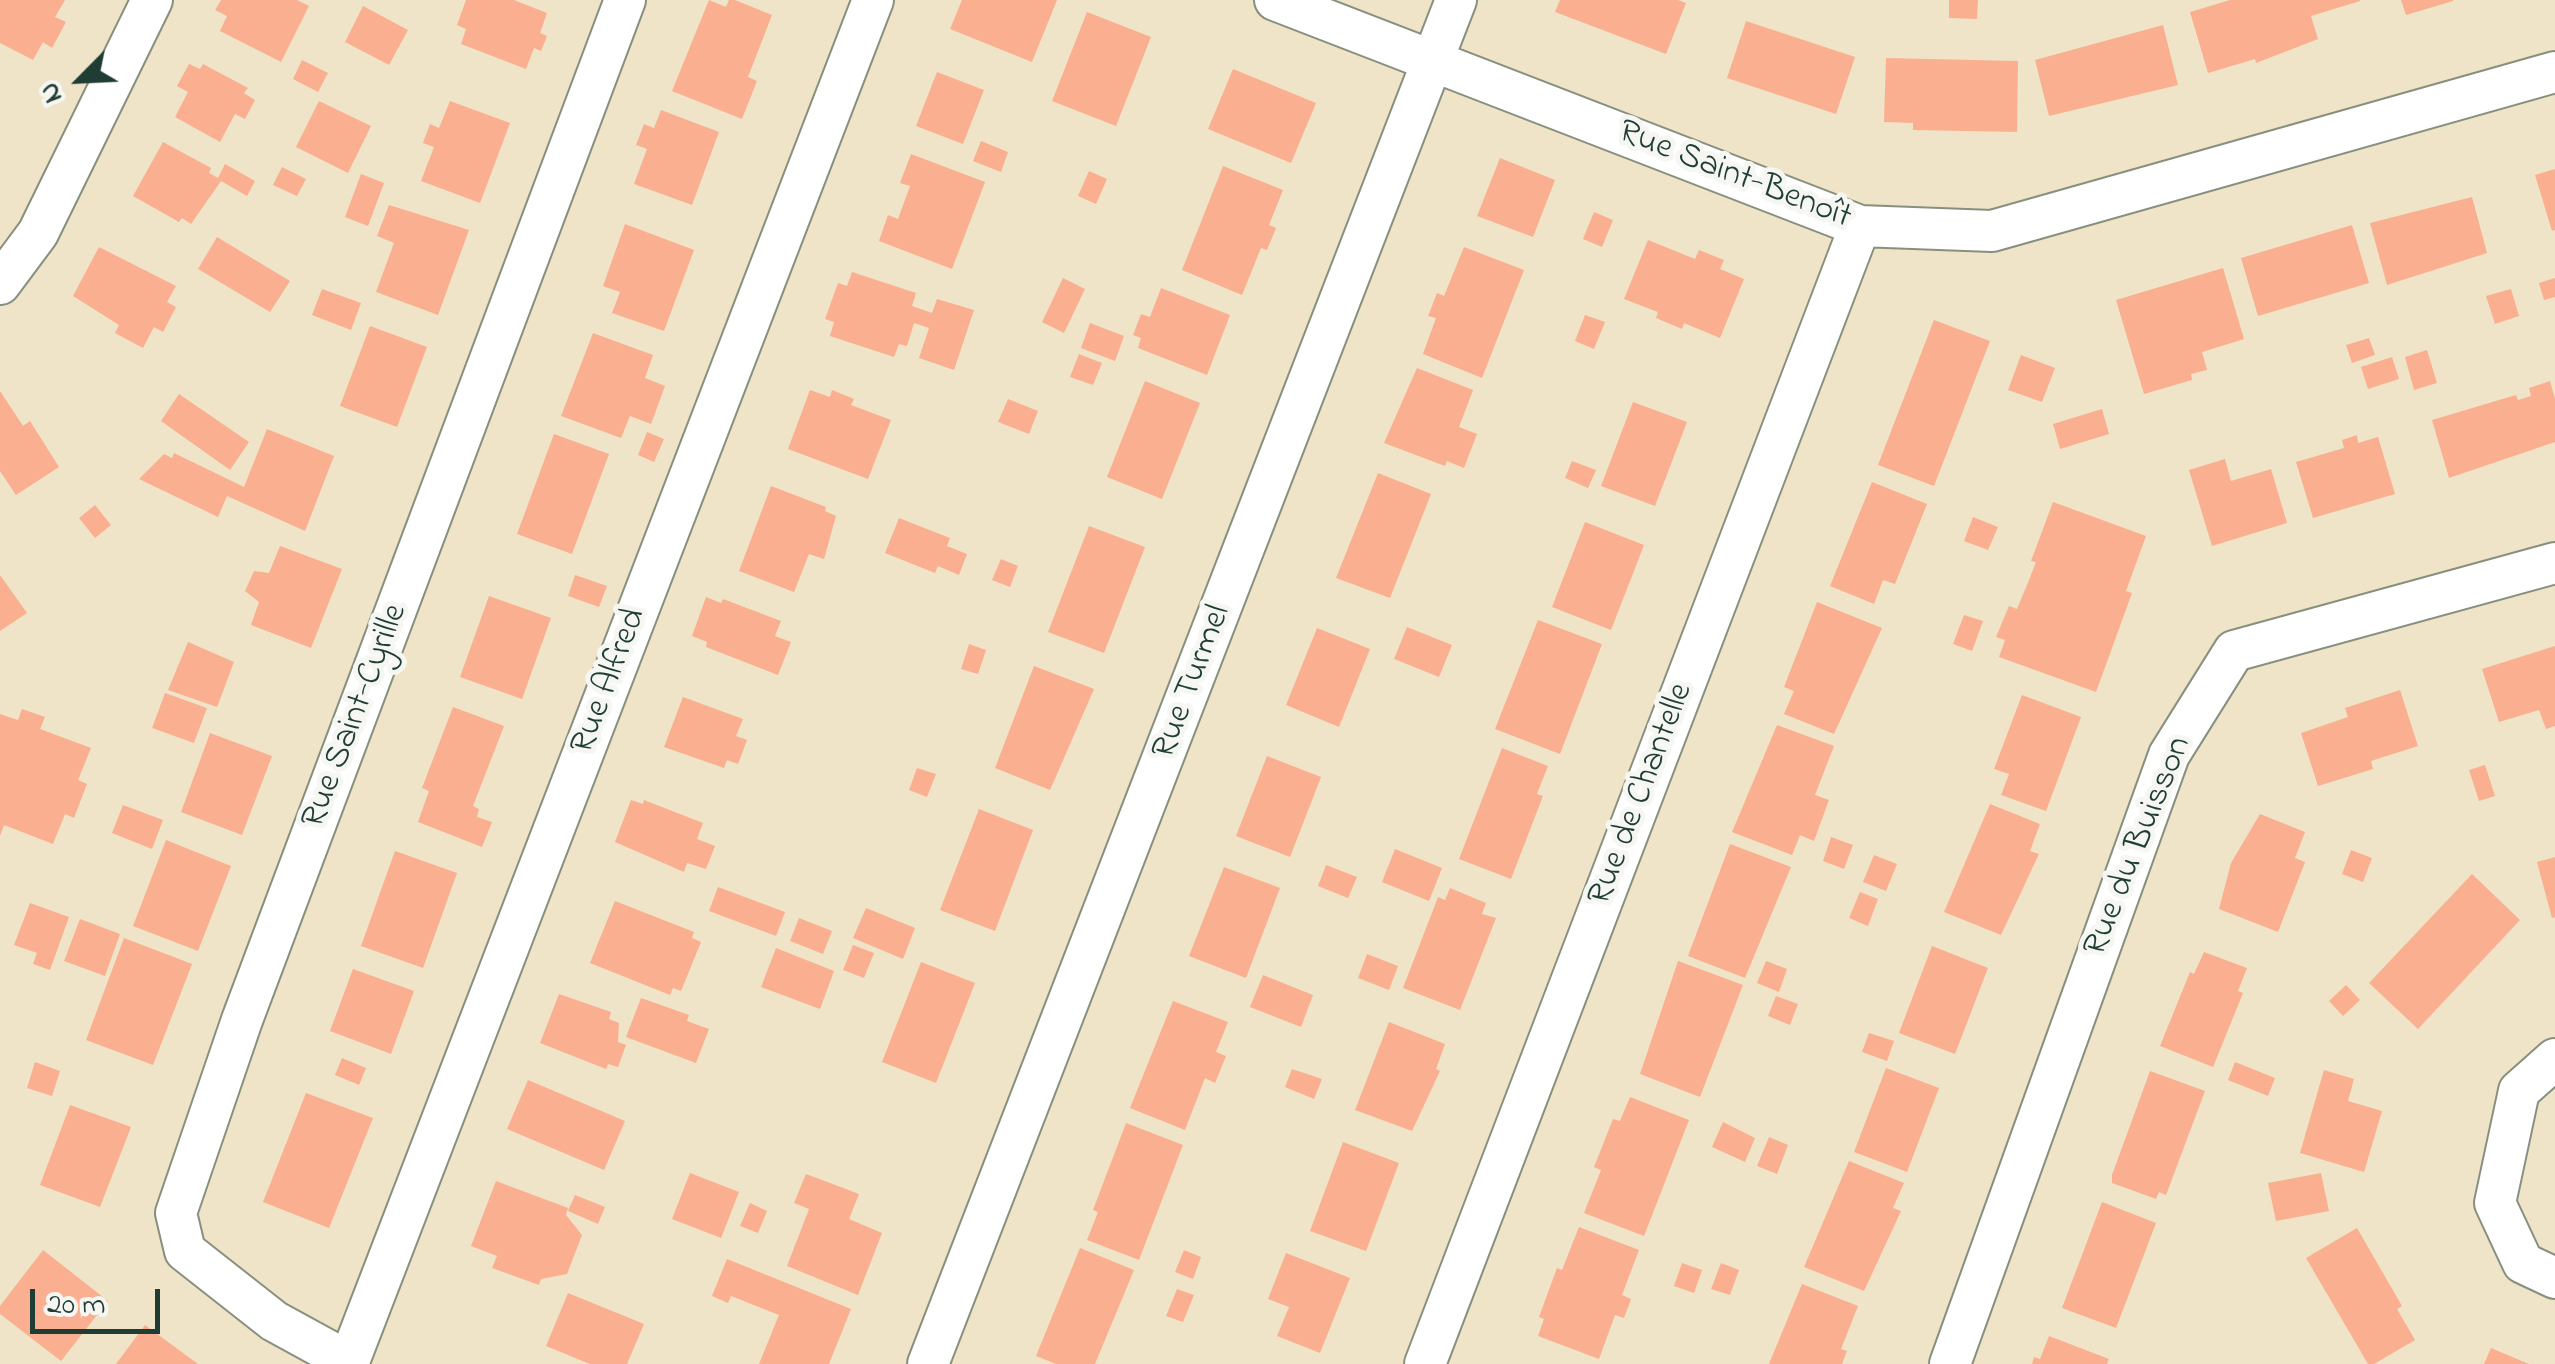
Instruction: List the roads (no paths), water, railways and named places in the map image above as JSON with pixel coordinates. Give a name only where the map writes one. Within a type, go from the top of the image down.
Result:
[{"type":"street","points":[[0,284],[38,232],[152,0]]},
{"type":"street","name":"Rue Saint-Cyrille","points":[[348,1363],[274,1321],[185,1251],[176,1213],[242,1020],[625,0]]},
{"type":"street","name":"Rue Alfred","points":[[348,1363],[874,0]]},
{"type":"street","name":"Rue Saint-Benoît","points":[[1274,0],[1860,226],[1992,231],[2555,72]]},
{"type":"street","name":"Rue Turmel","points":[[928,1364],[1456,0]]},
{"type":"street","name":"Rue de Chantelle","points":[[1425,1364],[1860,226]]},
{"type":"street","name":"Rue du Buisson","points":[[1950,1364],[2168,755],[2234,651],[2555,563]]},
{"type":"street","points":[[2555,1059],[2519,1091],[2495,1203],[2523,1263],[2555,1278]]}]
